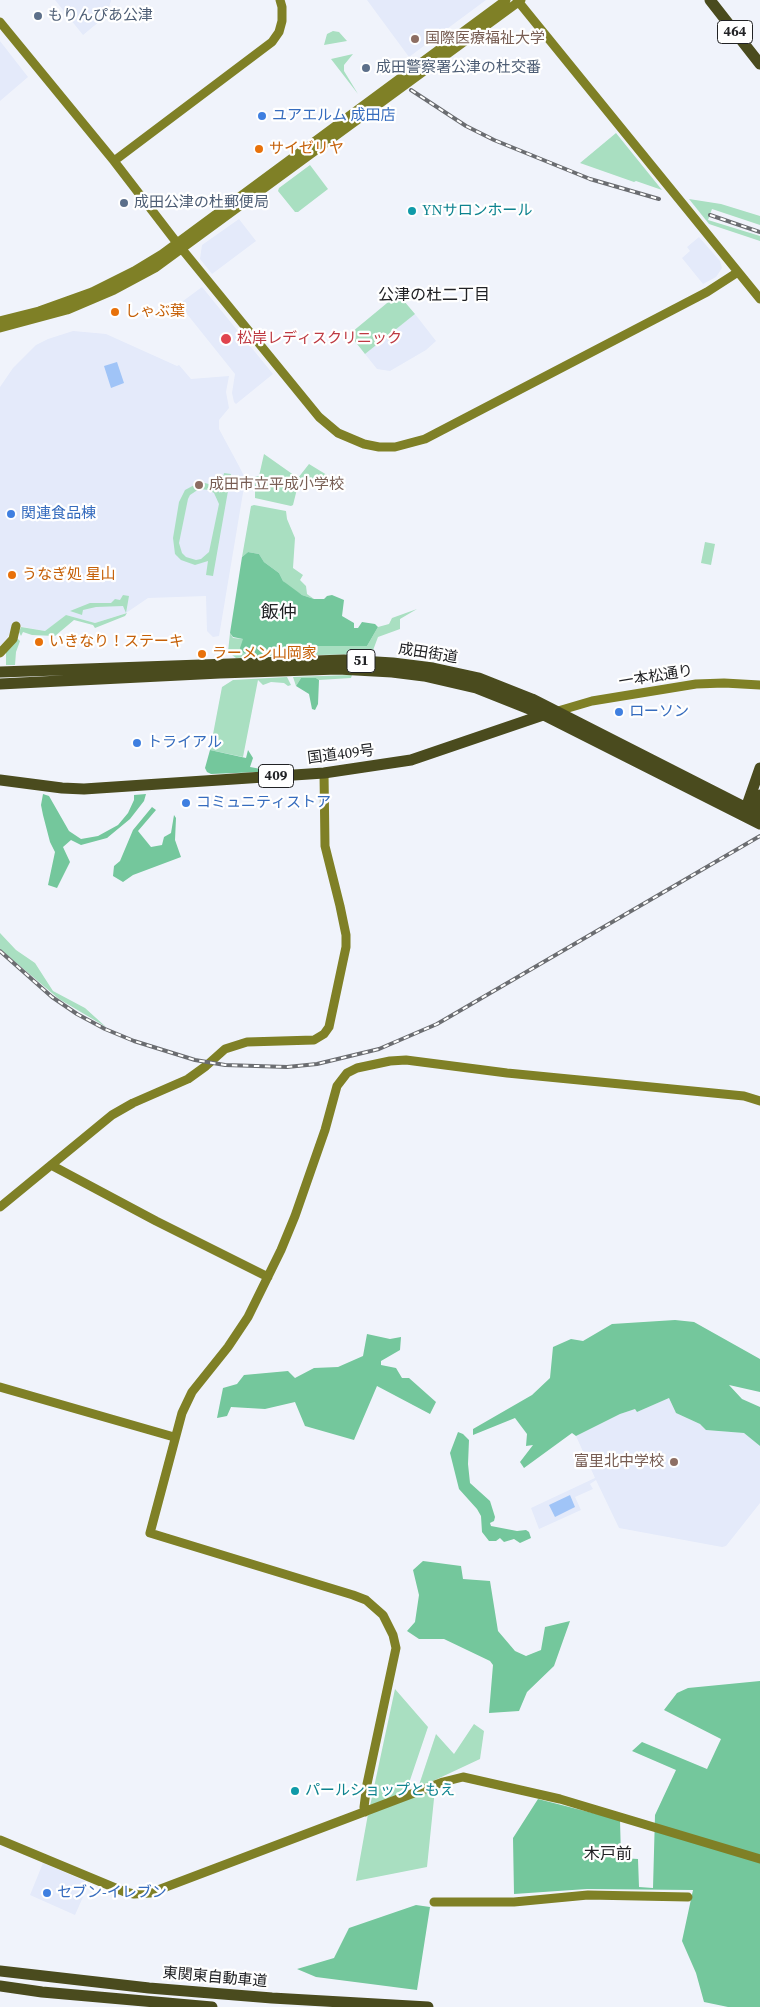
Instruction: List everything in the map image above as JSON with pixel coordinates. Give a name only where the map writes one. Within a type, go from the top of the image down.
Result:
[{"type":"highway","name":"464","points":[[710,0],[760,64]]},
{"type":"highway","name":"成田街道","points":[[0,672],[344,660],[433,668],[479,678],[558,711],[752,813],[760,824]]},
{"type":"highway","name":"成田街道","points":[[0,684],[338,669],[392,672],[452,681],[511,701],[544,715],[752,813]]},
{"type":"highway","name":"国道409号","points":[[0,780],[84,789],[324,773],[411,760],[558,711]]},
{"type":"highway","points":[[752,813],[760,768]]},
{"type":"highway","points":[[752,813],[760,795]]},
{"type":"highway","name":"東関東自動車道","points":[[0,1971],[149,1988],[272,1998],[428,2007]]},
{"type":"highway","name":"東関東自動車道","points":[[0,1986],[42,1992],[212,2007]]},
{"type":"street","points":[[114,161],[272,42],[279,32],[282,21],[280,0]]},
{"type":"street","points":[[0,328],[47,316],[95,299],[139,277],[506,0]]},
{"type":"street","points":[[0,321],[92,292],[180,246],[226,217],[519,1],[760,299]]},
{"type":"street","points":[[0,22],[114,161],[318,417],[328,426],[349,439],[379,447],[395,447],[425,439],[707,292],[738,272]]},
{"type":"street","points":[[0,653],[12,638],[16,626]]},
{"type":"street","name":"一本松通り","points":[[558,711],[592,701],[696,684],[760,685]]},
{"type":"street","points":[[0,1207],[112,1115],[133,1103],[188,1078],[225,1049],[247,1042],[314,1040],[324,1034],[329,1027],[346,947],[344,925],[325,846],[324,773]]},
{"type":"street","points":[[365,1812],[367,1784],[396,1648],[389,1624],[376,1607],[366,1600],[150,1533],[174,1437],[182,1413],[192,1392],[228,1347],[248,1318],[268,1277],[295,1216],[325,1130],[336,1086],[347,1073],[357,1068],[390,1060],[406,1060],[507,1073],[744,1096],[760,1101]]},
{"type":"street","points":[[51,1166],[268,1277]]},
{"type":"street","points":[[0,1387],[174,1437]]},
{"type":"street","points":[[0,1840],[125,1892],[141,1894],[162,1889],[454,1778],[471,1778],[560,1799],[760,1859]]},
{"type":"street","points":[[434,1902],[514,1902],[588,1895],[688,1897]]},
{"type":"shaded area","points":[[55,0],[111,1],[106,16],[83,35]]},
{"type":"shaded area","name":"国際医療福祉大学","points":[[367,0],[486,0],[409,57]]},
{"type":"shaded area","points":[[0,41],[28,77],[0,101]]},
{"type":"shaded area","points":[[239,219],[256,241],[212,274],[200,259],[202,245]]},
{"type":"shaded area","points":[[699,237],[720,261],[722,268],[716,277],[703,284],[682,258],[690,251],[687,247]]},
{"type":"shaded area","name":"松岸レディスクリニック","points":[[202,287],[273,374],[236,404],[232,393],[235,374],[179,304]]},
{"type":"shaded area","points":[[415,314],[436,341],[426,350],[390,371],[377,369],[365,354]]},
{"type":"shaded area","points":[[73,331],[106,334],[177,366],[179,365],[191,379],[229,376],[226,392],[229,408],[219,420],[219,429],[244,476],[244,487],[219,636],[213,637],[207,631],[206,596],[148,598],[126,613],[95,623],[66,615],[45,631],[13,625],[8,637],[0,646],[0,387],[13,368],[36,345]]},
{"type":"shaded area","name":"富里北中学校","points":[[669,1398],[676,1413],[700,1424],[706,1430],[744,1433],[760,1446],[760,1503],[726,1546],[722,1547],[619,1528],[596,1480],[590,1484],[593,1489],[575,1497],[581,1510],[539,1529],[531,1508],[595,1478],[576,1436],[620,1414],[635,1409],[637,1412]]},
{"type":"shaded area","points":[[43,1863],[85,1881],[87,1888],[75,1915],[30,1895]]},
{"type":"green space","points":[[333,31],[339,32],[347,41],[324,45],[327,34]]},
{"type":"green space","points":[[353,54],[344,65],[344,71],[358,94],[331,59]]},
{"type":"green space","points":[[616,133],[662,190],[580,163]]},
{"type":"green space","points":[[310,165],[328,189],[298,212],[295,212],[278,191],[279,188]]},
{"type":"green space","points":[[689,199],[721,204],[760,216],[760,225],[712,209],[708,220],[760,236],[760,241],[709,224]]},
{"type":"green space","points":[[398,294],[415,314],[365,354],[350,335]]},
{"type":"green space","points":[[264,454],[298,478],[309,464],[327,475],[328,478],[323,488],[320,489],[303,477],[299,481],[293,505],[291,506],[255,498],[255,477],[259,476]]},
{"type":"green space","points":[[224,473],[231,474],[213,576],[206,575],[208,561],[195,565],[181,560],[175,554],[173,538],[179,502],[185,490],[198,483],[205,483],[212,485],[220,493]],"holes":[[[199,489],[209,490],[214,493],[219,504],[209,552],[201,559],[196,560],[186,557],[182,553],[179,543],[190,495]]]},
{"type":"green space","points":[[251,506],[286,511],[287,519],[295,538],[293,568],[303,575],[300,580],[306,586],[307,594],[314,599],[290,588],[283,581],[279,573],[264,562],[259,554],[248,552],[242,557]]},
{"type":"green space","points":[[705,542],[715,544],[711,565],[701,563]]},
{"type":"green space","points":[[248,552],[259,554],[264,562],[279,573],[283,581],[302,595],[314,599],[324,599],[332,595],[344,600],[342,616],[354,623],[354,628],[358,628],[362,622],[375,624],[378,627],[367,646],[302,646],[268,656],[251,657],[241,651],[243,639],[233,637],[230,633],[242,557]]},
{"type":"green space","points":[[123,595],[129,596],[126,613],[123,606],[96,607],[83,610],[82,615],[70,611],[90,603],[111,603],[115,599],[120,600]]},
{"type":"green space","points":[[417,609],[400,619],[400,629],[378,637],[372,653],[369,654],[268,656],[301,646],[367,646],[378,627],[389,624],[392,618]]},
{"type":"green space","points":[[127,613],[125,616],[95,628],[93,625],[74,620],[55,636],[32,635],[23,632],[21,636],[19,632],[21,627],[45,631],[66,615],[95,623]]},
{"type":"green space","points":[[230,633],[233,638],[243,639],[246,655],[251,657],[236,658],[228,652]]},
{"type":"green space","points":[[17,638],[20,641],[16,652],[15,665],[6,665],[6,652]]},
{"type":"green space","points":[[352,675],[351,678],[319,680],[316,678],[301,678],[296,686],[293,677]]},
{"type":"green space","points":[[287,677],[291,685],[288,686],[284,683],[271,682],[263,685],[258,680],[243,757],[210,750],[222,687],[233,680]]},
{"type":"green space","points":[[301,678],[316,678],[319,680],[318,704],[315,710],[312,709],[309,694],[296,686]]},
{"type":"green space","points":[[210,750],[246,758],[248,750],[253,758],[250,767],[261,769],[259,772],[211,774],[205,768]]},
{"type":"green space","points":[[43,794],[49,796],[69,831],[81,839],[98,836],[118,825],[128,813],[134,800],[134,795],[146,794],[144,801],[130,819],[107,838],[81,845],[71,840],[63,847],[70,862],[57,888],[48,885],[55,852],[50,842],[43,815],[41,805]]},
{"type":"green space","points":[[152,807],[156,810],[138,831],[151,847],[162,845],[164,837],[171,833],[174,815],[176,818],[175,840],[181,857],[133,875],[123,882],[113,876],[114,866],[120,861],[133,830]]},
{"type":"green space","points":[[0,933],[16,950],[35,963],[53,991],[85,1008],[106,1027],[59,999],[0,949]]},
{"type":"green space","points":[[675,1320],[694,1322],[760,1359],[760,1392],[729,1385],[742,1399],[760,1407],[760,1446],[744,1433],[706,1430],[700,1424],[676,1413],[669,1398],[637,1412],[635,1409],[620,1414],[576,1436],[572,1433],[524,1468],[520,1462],[533,1445],[526,1446],[527,1434],[515,1418],[473,1435],[473,1429],[532,1395],[550,1378],[553,1347],[571,1339],[583,1341],[612,1324]]},
{"type":"green space","points":[[367,1334],[390,1339],[401,1337],[400,1350],[381,1361],[381,1365],[396,1368],[402,1378],[409,1378],[436,1402],[430,1414],[377,1386],[354,1440],[305,1426],[295,1402],[265,1409],[231,1407],[227,1416],[217,1418],[223,1388],[237,1384],[244,1375],[288,1371],[295,1378],[314,1368],[338,1367],[363,1356]]},
{"type":"green space","points":[[458,1432],[469,1440],[468,1464],[470,1483],[490,1501],[495,1517],[494,1521],[490,1523],[491,1526],[517,1531],[526,1530],[531,1538],[520,1543],[514,1539],[504,1542],[500,1538],[496,1541],[489,1541],[482,1532],[481,1516],[459,1489],[450,1453]]},
{"type":"green space","points":[[423,1561],[461,1566],[463,1579],[490,1581],[498,1631],[515,1651],[526,1656],[541,1650],[545,1627],[570,1621],[554,1666],[527,1692],[519,1711],[489,1713],[493,1665],[490,1661],[444,1639],[419,1639],[407,1631],[415,1622],[419,1595],[413,1570]]},
{"type":"green space","points":[[760,1681],[760,2007],[728,2007],[704,2002],[696,1973],[682,1941],[693,1890],[587,1889],[514,1894],[513,1838],[538,1799],[620,1820],[621,1858],[638,1859],[639,1887],[653,1888],[655,1815],[676,1770],[632,1751],[642,1742],[707,1769],[721,1739],[664,1710],[677,1693],[688,1688]]},
{"type":"green space","points":[[395,1689],[428,1727],[406,1792],[370,1806]]},
{"type":"green space","points":[[474,1724],[484,1731],[480,1759],[418,1788],[436,1734],[454,1754]]},
{"type":"green space","points":[[435,1789],[427,1867],[356,1881],[368,1814]]},
{"type":"green space","points":[[416,1905],[430,1907],[417,1990],[316,1977],[297,1969],[334,1958],[349,1928]]},
{"type":"water","points":[[117,362],[124,383],[111,388],[104,366]]},
{"type":"water","points":[[570,1495],[575,1507],[555,1517],[549,1505]]},
{"type":"railway","points":[[411,90],[466,126],[494,140],[590,179],[659,199]]},
{"type":"railway","points":[[710,215],[760,232]]},
{"type":"railway","points":[[0,951],[52,997],[77,1014],[105,1029],[134,1041],[195,1060],[225,1065],[287,1067],[317,1064],[379,1049],[437,1024],[760,836]]},
{"type":"place","name":"もりんぴあ公津","points":[[38,16]]},
{"type":"place","name":"国際医療福祉大学","points":[[415,39]]},
{"type":"place","name":"成田警察署公津の杜交番","points":[[366,68]]},
{"type":"place","name":"ユアエルム 成田店","points":[[262,116]]},
{"type":"place","name":"サイゼリヤ","points":[[259,149]]},
{"type":"place","name":"成田公津の杜郵便局","points":[[124,203]]},
{"type":"place","name":"YNサロンホール","points":[[412,211]]},
{"type":"place","name":"しゃぶ葉","points":[[115,312]]},
{"type":"place","name":"松岸レディスクリニック","points":[[226,339]]},
{"type":"place","name":"成田市立平成小学校","points":[[199,485]]},
{"type":"place","name":"関連食品棟","points":[[11,514]]},
{"type":"place","name":"うなぎ処 星山","points":[[12,575]]},
{"type":"place","name":"いきなり！ステーキ","points":[[39,642]]},
{"type":"place","name":"ラーメン山岡家","points":[[202,654]]},
{"type":"place","name":"ローソン","points":[[619,712]]},
{"type":"place","name":"トライアル","points":[[137,743]]},
{"type":"place","name":"コミュニティストア","points":[[186,803]]},
{"type":"place","name":"富里北中学校","points":[[674,1462]]},
{"type":"place","name":"パールショップともえ","points":[[295,1791]]},
{"type":"place","name":"セブン-イレブン","points":[[47,1893]]},
{"type":"district","name":"公津の杜二丁目","points":[[434,296]]},
{"type":"district","name":"飯仲","points":[[279,613]]},
{"type":"district","name":"木戸前","points":[[608,1855]]}]
